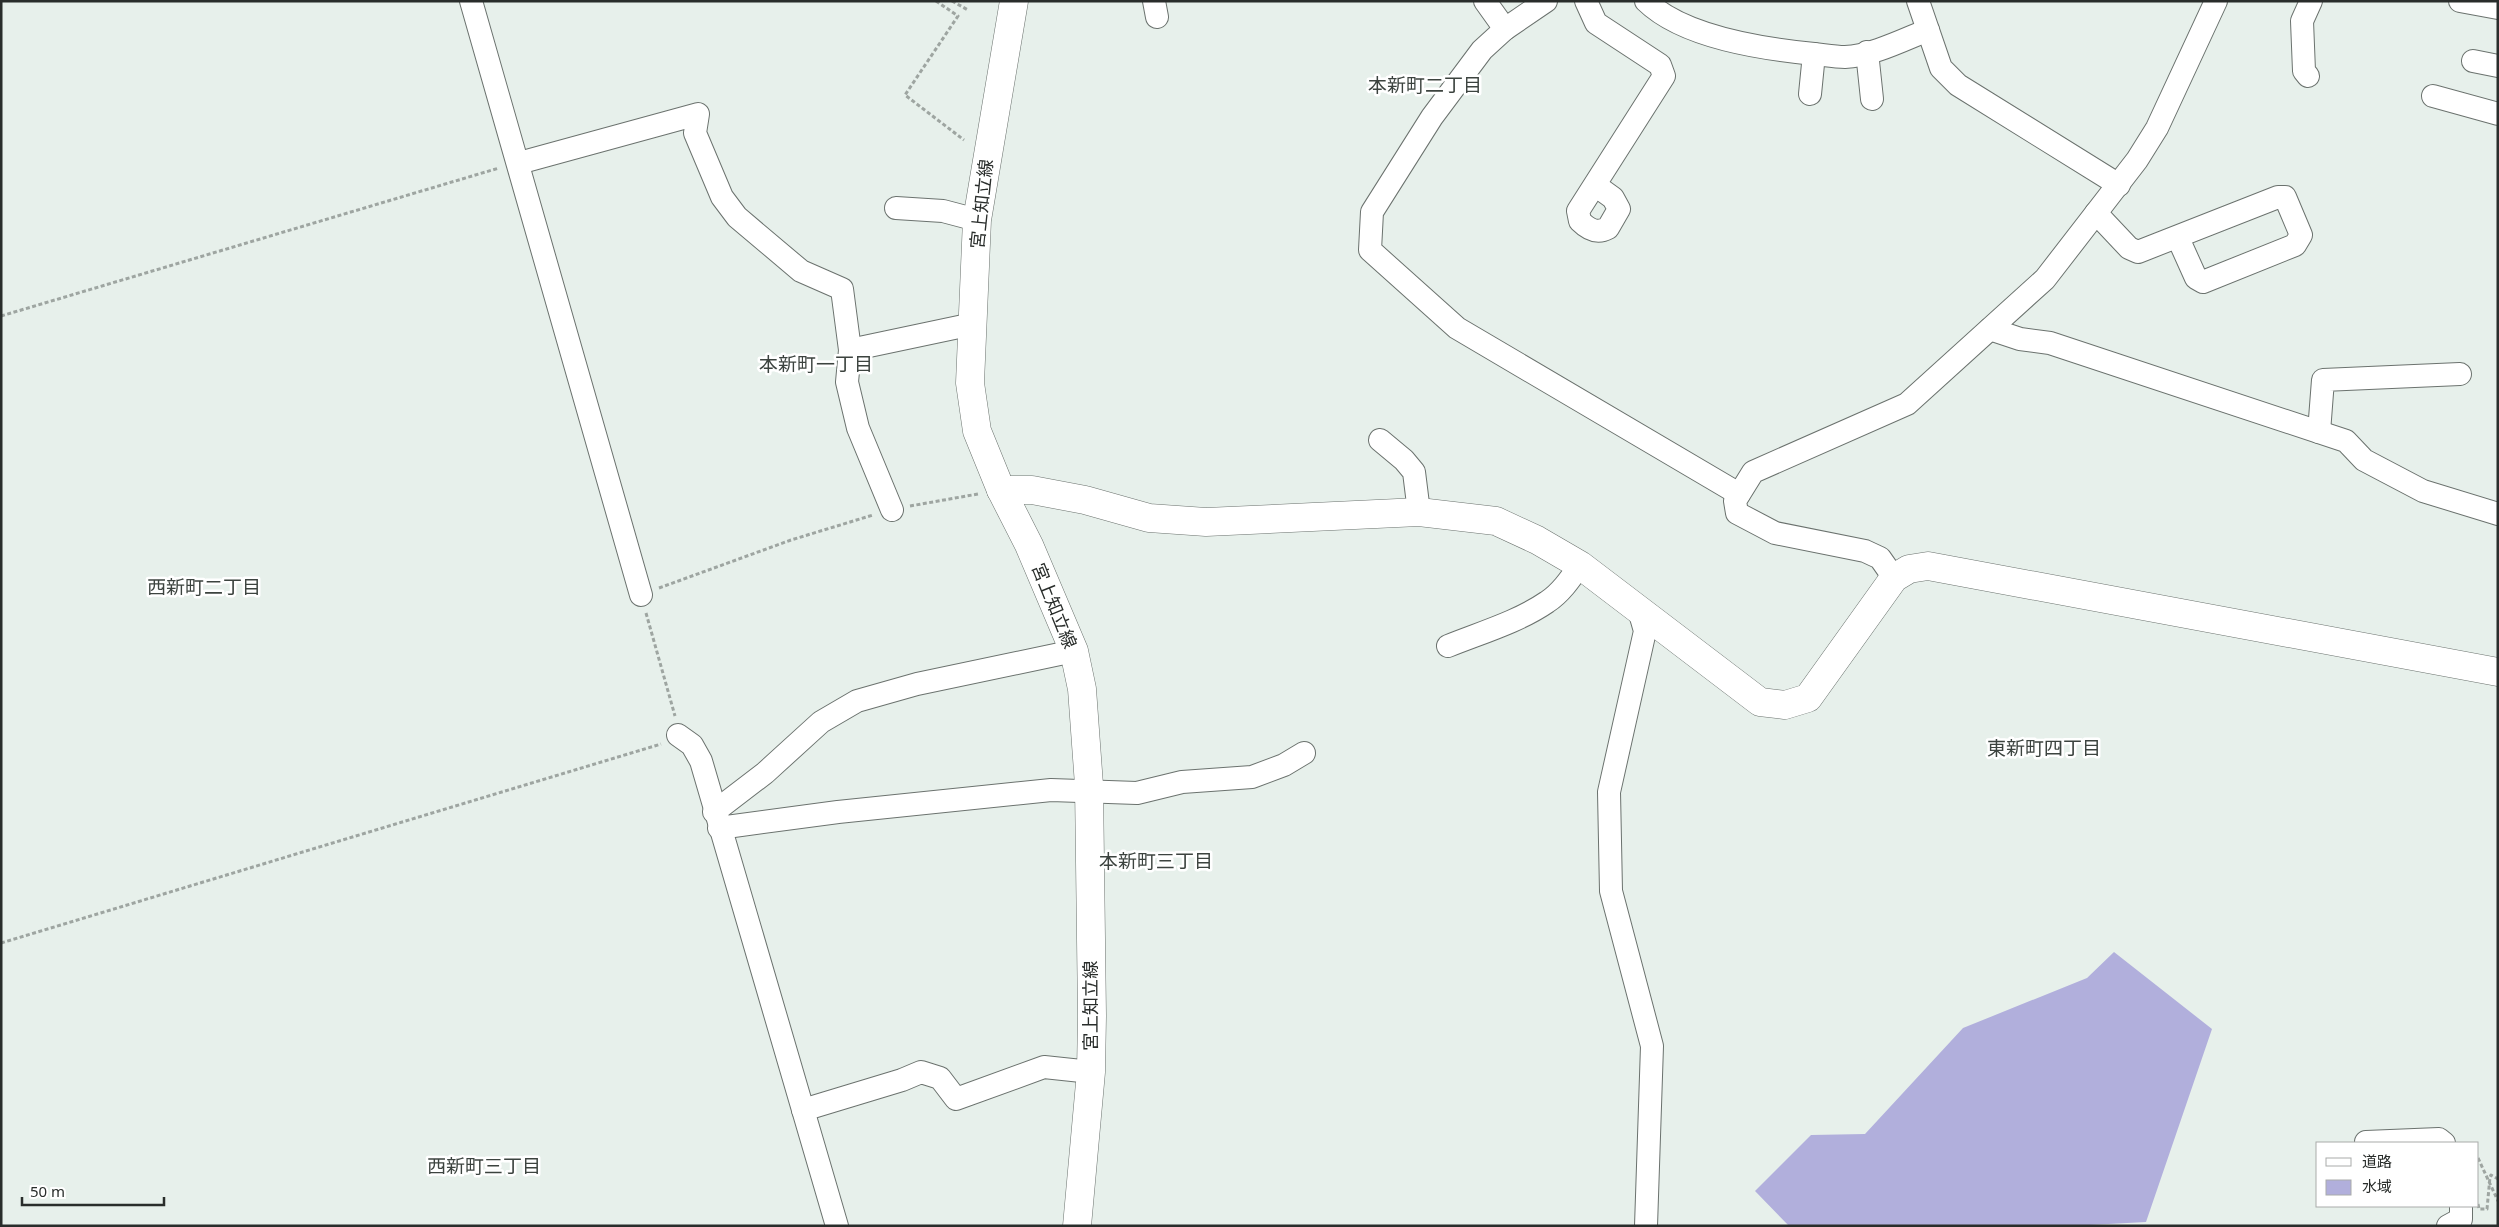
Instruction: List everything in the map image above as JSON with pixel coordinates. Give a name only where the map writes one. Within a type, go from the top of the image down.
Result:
[{"type":"street","points":[[471,1],[519,163],[641,595]]},
{"type":"street","name":"宮上知立線","points":[[1014,1],[977,220],[970,383],[976,431],[1001,490],[1029,545],[1074,651],[1082,689],[1088,790],[1091,1072],[1077,1226]]},
{"type":"street","points":[[1485,1],[1505,29]]},
{"type":"street","points":[[1546,1],[1505,29],[1482,50],[1432,117],[1372,212],[1370,250],[1457,328],[1739,494]]},
{"type":"street","points":[[1586,1],[1596,22],[1660,65],[1664,76],[1595,184]]},
{"type":"street","points":[[1646,1],[1654,9],[1698,31],[1742,44],[1814,54],[1846,57],[1867,52],[1928,30]]},
{"type":"street","points":[[1918,1],[1941,68],[1958,85],[2119,185]]},
{"type":"street","points":[[1894,578],[1880,558],[1866,551],[1775,533],[1737,513],[1735,501],[1753,472],[1907,404],[2045,279],[2119,185],[2157,128],[2216,1]]},
{"type":"street","points":[[2308,76],[2304,71],[2302,21],[2311,1]]},
{"type":"street","points":[[2460,1],[2498,8]]},
{"type":"street","points":[[1867,52],[1872,99]]},
{"type":"street","points":[[1810,94],[1814,54]]},
{"type":"street","points":[[2473,61],[2498,66]]},
{"type":"street","points":[[2433,96],[2498,114]]},
{"type":"street","points":[[519,163],[698,114],[695,134],[722,197],[737,217],[801,271],[842,289],[850,350],[847,382],[858,428],[892,510]]},
{"type":"street","points":[[2096,213],[2129,248],[2138,252],[2178,238],[2278,197],[2285,198],[2290,206],[2301,235],[2295,246],[2202,282],[2196,278],[2178,238]]},
{"type":"street","points":[[896,208],[943,211],[977,220]]},
{"type":"street","points":[[850,350],[973,324]]},
{"type":"street","points":[[1990,329],[2020,339],[2050,343],[2346,441],[2364,460],[2423,491],[2498,514]]},
{"type":"street","points":[[2319,432],[2323,380],[2460,374]]},
{"type":"street","points":[[1380,440],[1404,460],[1414,472],[1419,512]]},
{"type":"street","points":[[1001,490],[1047,492],[1085,500],[1149,518],[1206,522],[1419,512],[1496,521],[1537,540],[1580,565],[1760,702],[1785,705],[1808,698],[1894,578],[1909,569],[1928,566],[2495,666]]},
{"type":"street","points":[[1448,646],[1506,623],[1548,602],[1566,586],[1580,565]]},
{"type":"street","points":[[1639,610],[1645,631],[1609,792],[1611,891],[1652,1046],[1646,1226]]},
{"type":"street","points":[[717,820],[821,722],[857,701],[910,686],[1074,651]]},
{"type":"street","points":[[678,735],[692,745],[701,760],[837,1226]]},
{"type":"street","points":[[717,820],[1051,790],[1137,793],[1182,782],[1252,777],[1284,765],[1304,753]]},
{"type":"street","points":[[803,1110],[902,1080],[920,1072],[940,1078],[956,1099],[1044,1067],[1091,1072]]},
{"type":"street","points":[[2366,1142],[2439,1140],[2442,1142]]},
{"type":"street","points":[[2448,1226],[2461,1219],[2460,1207]]},
{"type":"path","points":[[936,1],[958,16],[905,95],[964,140]]},
{"type":"path","points":[[952,1],[968,10]]},
{"type":"path","points":[[1,316],[519,163]]},
{"type":"path","points":[[1,943],[667,742],[678,735],[678,726],[641,595],[791,540],[892,510],[940,499],[1001,490]]},
{"type":"path","points":[[2479,1160],[2498,1201]]},
{"type":"path","points":[[2478,1207],[2478,1210],[2487,1209],[2490,1177],[2491,1175],[2498,1179]]},
{"type":"water","points":[[2114,952],[2212,1029],[2146,1222],[2071,1226],[1789,1226],[1755,1191],[1811,1135],[1865,1134],[1963,1028],[2087,978]]},
{"type":"district","name":"本新町二丁目","points":[[1425,85]]},
{"type":"district","name":"本新町一丁目","points":[[816,364]]},
{"type":"district","name":"西新町二丁目","points":[[204,587]]},
{"type":"district","name":"東新町四丁目","points":[[2044,748]]},
{"type":"district","name":"本新町三丁目","points":[[1156,861]]},
{"type":"district","name":"西新町三丁目","points":[[484,1166]]}]
